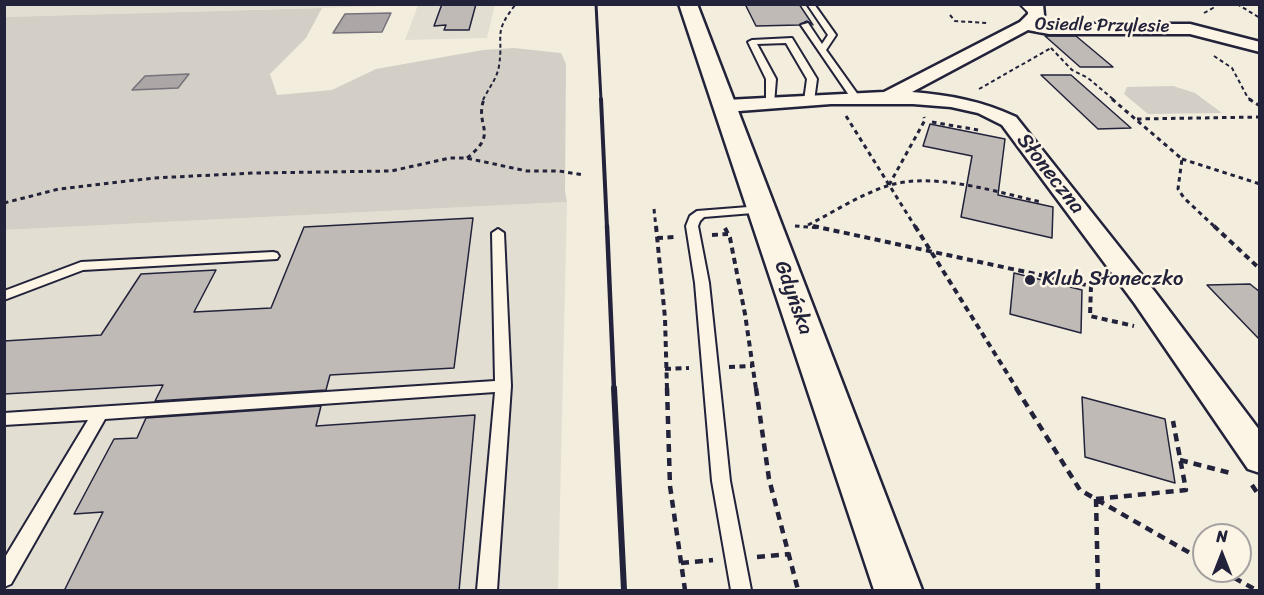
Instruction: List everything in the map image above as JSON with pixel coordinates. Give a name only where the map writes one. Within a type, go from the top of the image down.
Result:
[{"type":"main road","name":"Gdyńska","points":[[688,4],[898,591]]},
{"type":"street","name":"Osiedle Przylesie","points":[[888,97],[1032,15],[1049,29],[1190,29],[1260,47]]},
{"type":"street","name":"Słoneczna","points":[[726,106],[888,97],[956,102],[997,112],[998,126],[1145,298],[1250,457]]},
{"type":"lane","points":[[810,4],[832,35],[822,50]]},
{"type":"lane","points":[[1023,4],[1032,15]]},
{"type":"lane","points":[[805,25],[856,99]]},
{"type":"lane","points":[[769,104],[771,79],[752,42],[789,40],[812,79],[809,101]]},
{"type":"lane","points":[[741,591],[720,481],[702,283],[692,226],[694,219],[701,214],[761,210]]},
{"type":"lane","points":[[487,591],[503,386],[498,233]]},
{"type":"lane","points":[[4,296],[81,266],[273,256]]},
{"type":"lane","points":[[4,419],[503,386]]},
{"type":"lane","points":[[4,578],[101,412]]},
{"type":"path","points":[[466,158],[481,148],[486,130],[481,111],[485,93],[495,78],[498,29],[516,4]]},
{"type":"path","points":[[1237,4],[1260,18]]},
{"type":"path","points":[[965,16],[968,22]]},
{"type":"path","points":[[956,102],[1050,48],[1062,48]]},
{"type":"path","points":[[1050,48],[1072,70],[1088,78],[1182,159],[1260,184]]},
{"type":"path","points":[[1207,51],[1232,68],[1248,98],[1260,106]]},
{"type":"path","points":[[921,112],[926,120]]},
{"type":"path","points":[[845,115],[1080,490],[1192,554]]},
{"type":"path","points":[[1136,119],[1260,117]]},
{"type":"path","points":[[926,120],[998,126]]},
{"type":"path","points":[[889,185],[926,120]]},
{"type":"path","points":[[4,203],[59,189],[154,178],[254,173],[391,171],[450,158],[466,158],[527,171],[559,171],[584,175]]},
{"type":"path","points":[[1182,159],[1178,189],[1184,198],[1260,269]]},
{"type":"path","points":[[808,225],[889,185],[908,183],[961,185],[1051,204]]},
{"type":"path","points":[[654,208],[664,307],[670,486],[685,591]]},
{"type":"path","points":[[723,224],[730,238],[738,274],[770,479],[798,591]]},
{"type":"path","points":[[791,226],[808,225],[1091,286],[1107,277]]},
{"type":"path","points":[[1091,286],[1090,316],[1135,327]]},
{"type":"path","points":[[1096,499],[1186,490],[1173,420]]},
{"type":"path","points":[[1180,460],[1250,457],[1260,497]]},
{"type":"path","points":[[1096,499],[1098,591]]},
{"type":"path","points":[[1242,583],[1256,591]]},
{"type":"shaded area","points":[[4,5],[418,5],[5,17]]},
{"type":"shaded area","points":[[418,5],[495,5],[487,38],[405,40]]},
{"type":"shaded area","points":[[322,8],[306,38],[270,74],[277,95],[332,90],[376,69],[483,50],[514,48],[561,53],[566,64],[565,191],[567,202],[5,230],[4,17]]},
{"type":"shaded area","points":[[391,13],[382,32],[333,33],[345,14]]},
{"type":"shaded area","points":[[189,74],[178,88],[132,90],[145,76]]},
{"type":"shaded area","points":[[1173,86],[1195,93],[1222,113],[1148,114],[1124,94],[1127,87]]},
{"type":"shaded area","points":[[567,202],[558,590],[5,590],[4,230]]},
{"type":"building","points":[[442,4],[476,4],[469,30],[444,30],[446,25],[434,26]]},
{"type":"building","points":[[745,4],[799,4],[813,25],[807,21],[799,25],[756,26]]},
{"type":"building","points":[[1045,36],[1076,36],[1113,67],[1080,67]]},
{"type":"building","points":[[1041,75],[1071,75],[1131,128],[1098,129]]},
{"type":"building","points":[[930,124],[1005,139],[998,195],[1053,207],[1052,238],[961,217],[972,156],[923,146]]},
{"type":"building","points":[[473,218],[454,368],[330,375],[326,390],[155,401],[163,385],[4,394],[4,341],[101,335],[141,274],[216,270],[194,312],[271,308],[304,227]]},
{"type":"building","points":[[1014,273],[1082,290],[1081,333],[1010,314]]},
{"type":"building","points":[[1250,284],[1260,292],[1260,340],[1207,285]]},
{"type":"building","points":[[1082,397],[1165,419],[1175,483],[1085,457]]},
{"type":"building","points":[[321,406],[316,426],[475,415],[459,591],[64,591],[103,512],[74,514],[114,439],[137,438],[146,418]]},
{"type":"railway","points":[[596,4],[601,100]]},
{"type":"railway","points":[[601,99],[607,228]]},
{"type":"railway","points":[[607,226],[614,389]]},
{"type":"railway","points":[[614,388],[624,590]]},
{"type":"place","name":"Klub Słoneczko","points":[[1030,280]]}]
